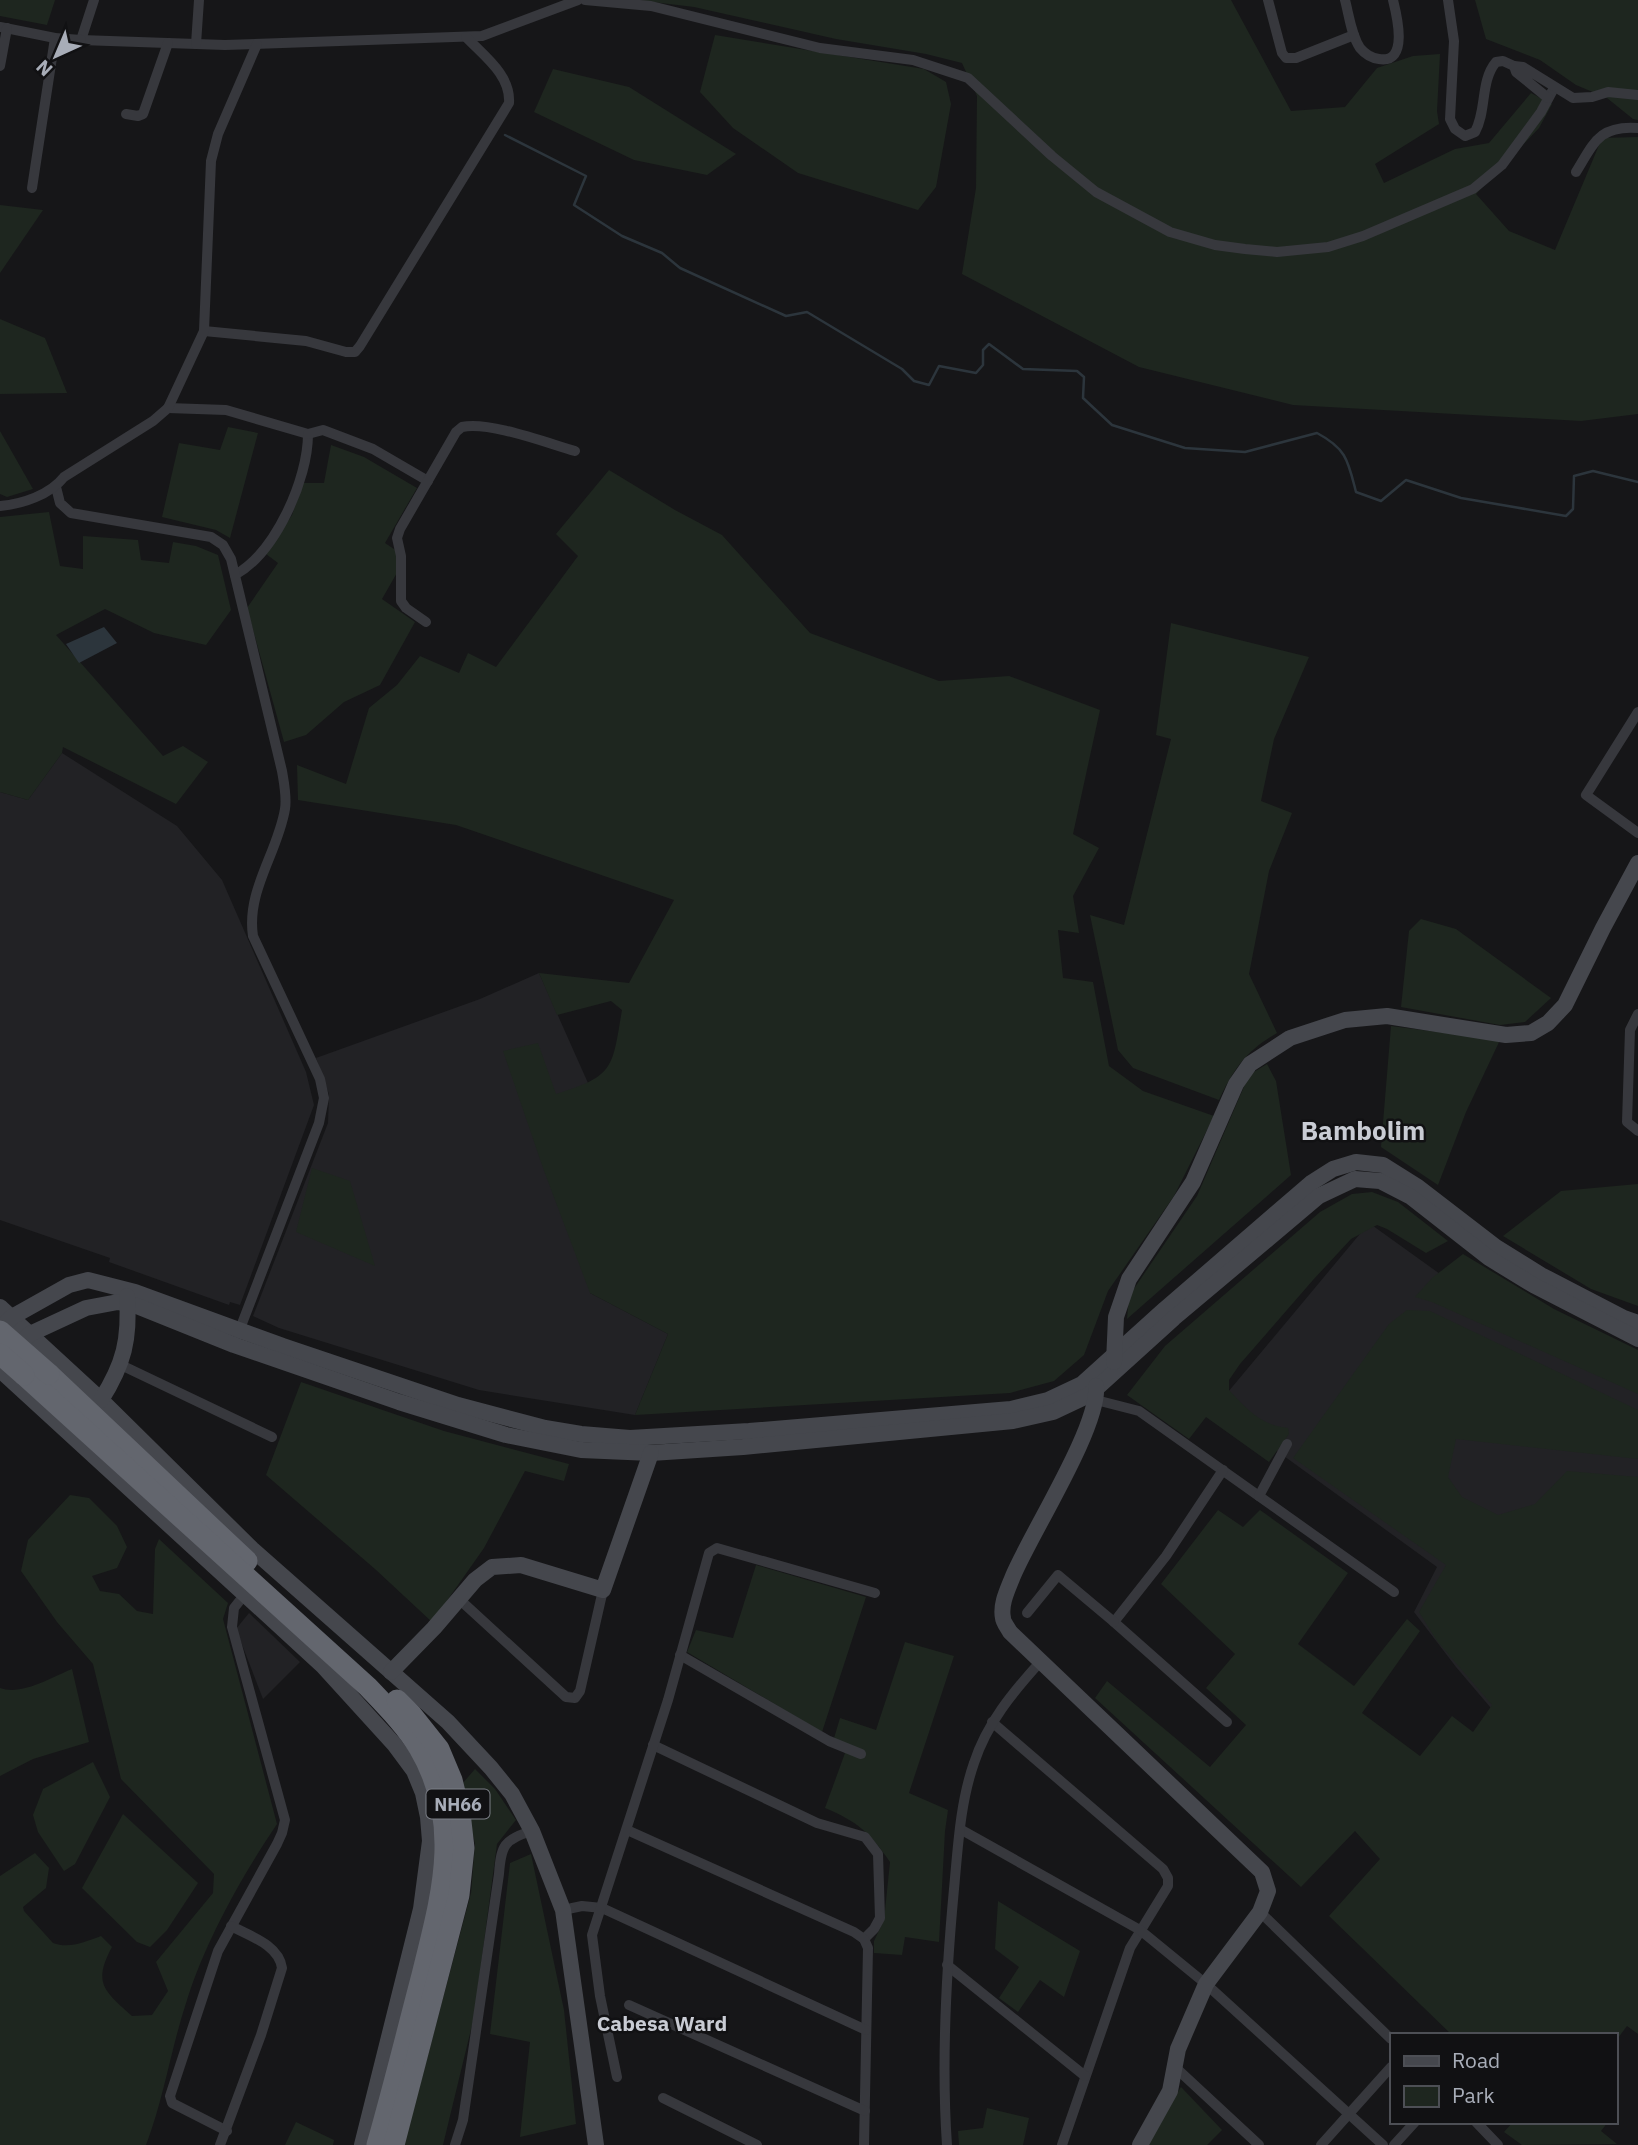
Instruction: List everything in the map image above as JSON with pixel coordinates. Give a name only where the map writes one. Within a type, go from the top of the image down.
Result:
[{"type":"highway","name":"NH66","points":[[3,1321],[49,1374],[376,1679],[412,1715],[439,1749],[453,1780],[460,1813],[464,1849],[460,1895],[394,2145]]},
{"type":"highway","name":"NH66","points":[[0,1354],[368,1687],[395,1716],[419,1749],[433,1781],[442,1814],[447,1851],[442,1895],[377,2145]]},
{"type":"main road","points":[[1114,1365],[1116,1317],[1129,1279],[1193,1182],[1236,1084],[1250,1064],[1290,1038],[1345,1020],[1387,1016],[1506,1035],[1531,1033],[1548,1023],[1565,1005],[1602,928],[1638,863]]},
{"type":"main road","points":[[3,1321],[69,1284],[88,1280],[400,1402],[506,1435],[581,1450],[651,1453],[1013,1421],[1053,1412],[1089,1395],[1165,1309],[1311,1183],[1333,1169],[1356,1162],[1382,1165],[1418,1187],[1496,1247],[1530,1268],[1638,1323]]},
{"type":"main road","points":[[1114,1365],[1319,1196],[1355,1179],[1380,1181],[1411,1198],[1489,1258],[1535,1286],[1638,1339]]},
{"type":"main road","points":[[0,1364],[30,1334],[86,1308],[127,1296]]},
{"type":"main road","points":[[102,1400],[121,1365],[129,1333],[127,1296]]},
{"type":"main road","points":[[3,1321],[30,1334],[102,1400],[165,1465],[270,1564],[448,1722],[512,1794],[531,1831],[563,1910],[596,2142]]},
{"type":"main road","points":[[237,1338],[458,1405],[581,1434],[629,1438],[1011,1409],[1048,1400],[1082,1384],[1095,1388]]},
{"type":"main road","points":[[0,1370],[323,1666],[394,1744],[414,1772],[423,1793],[430,1841],[421,1909],[362,2145]]},
{"type":"main road","points":[[1095,1388],[1083,1438],[1017,1567],[1004,1600],[1003,1618],[1010,1632],[1262,1872],[1268,1891],[1260,1912],[1206,1984],[1178,2049],[1170,2091],[1140,2145]]},
{"type":"main road","points":[[391,1672],[475,1580],[492,1567],[520,1565],[603,1590],[651,1453]]},
{"type":"street","points":[[81,40],[94,0]]},
{"type":"street","points":[[196,44],[199,0]]},
{"type":"street","points":[[0,66],[3,28],[55,38],[196,44],[466,37],[482,36],[577,0],[651,6],[820,48],[913,60],[968,78],[1052,156],[1096,192],[1170,232],[1215,245],[1277,252],[1328,247],[1375,231],[1473,189],[1502,165],[1551,93]]},
{"type":"street","points":[[1268,0],[1282,53],[1286,58],[1296,58],[1354,35]]},
{"type":"street","points":[[1345,0],[1354,35],[1361,49],[1370,57],[1383,60],[1393,55],[1399,45],[1398,21],[1393,0]]},
{"type":"street","points":[[1448,0],[1454,41],[1450,119],[1455,129],[1465,136],[1475,132],[1482,120],[1487,75],[1496,62],[1503,61],[1523,67],[1551,93],[1573,98],[1592,97],[1608,92],[1638,95]]},
{"type":"street","points":[[204,331],[306,341],[355,352],[509,103],[510,92],[506,80],[466,37]]},
{"type":"street","points":[[32,188],[55,38]]},
{"type":"street","points":[[125,114],[143,114],[168,43]]},
{"type":"street","points":[[0,506],[22,502],[56,487],[64,477],[153,421],[168,408],[204,331],[211,161],[218,134],[257,44]]},
{"type":"street","points":[[1576,172],[1599,137],[1608,130],[1622,126],[1638,128]]},
{"type":"street","points":[[168,408],[226,410],[308,434],[323,430],[373,449],[428,481]]},
{"type":"street","points":[[426,622],[406,608],[401,601],[401,556],[397,538],[456,432],[467,426],[505,431],[575,451]]},
{"type":"street","points":[[235,575],[245,570],[267,544],[288,511],[301,478],[308,434]]},
{"type":"street","points":[[56,487],[60,503],[71,513],[211,537],[223,545],[231,559],[282,771],[286,807],[257,894],[251,921],[253,936],[320,1079],[324,1098],[320,1123],[237,1338]]},
{"type":"street","points":[[1638,712],[1586,795],[1638,833]]},
{"type":"street","points":[[1638,1014],[1630,1030],[1634,1055],[1627,1122],[1638,1131]]},
{"type":"street","points":[[121,1365],[272,1437]]},
{"type":"street","points":[[1095,1388],[1139,1411],[1394,1592]]},
{"type":"street","points":[[1259,1496],[1287,1444]]},
{"type":"street","points":[[1114,1622],[1166,1556],[1223,1470]]},
{"type":"street","points":[[617,2077],[600,1996],[592,1935],[653,1745],[709,1553],[717,1548],[875,1593]]},
{"type":"street","points":[[1027,1613],[1058,1575],[1227,1722]]},
{"type":"street","points":[[458,1599],[566,1697],[575,1698],[580,1691],[603,1590]]},
{"type":"street","points":[[227,2131],[172,2103],[170,2096],[218,1951],[277,1844],[285,1821],[232,1626],[234,1608],[245,1594]]},
{"type":"street","points":[[680,1656],[829,1741],[861,1754]]},
{"type":"street","points":[[947,2145],[943,2094],[947,1965],[960,1829],[974,1763],[992,1721],[1015,1689],[1041,1661]]},
{"type":"street","points":[[992,1721],[1163,1869],[1168,1878],[1168,1886],[1130,1948],[1084,2076],[1066,2144]]},
{"type":"street","points":[[653,1745],[817,1823],[865,1837],[878,1854],[880,1918],[864,1940]]},
{"type":"street","points":[[960,1829],[1140,1930],[1206,1984],[1383,2145]]},
{"type":"street","points":[[626,1830],[854,1932],[864,1940],[868,1948],[863,2145]]},
{"type":"street","points":[[455,2145],[463,2120],[501,1852],[511,1837],[531,1831]]},
{"type":"street","points":[[563,1910],[582,1906],[602,1908],[866,2030]]},
{"type":"street","points":[[1260,1912],[1390,2038]]},
{"type":"street","points":[[220,2145],[261,2035],[282,1968],[281,1958],[274,1950],[231,1926]]},
{"type":"street","points":[[947,1965],[1084,2076]]},
{"type":"street","points":[[629,2005],[865,2111]]},
{"type":"street","points":[[1176,2068],[1259,2145]]},
{"type":"street","points":[[1321,2145],[1390,2068]]},
{"type":"street","points":[[663,2098],[757,2145]]},
{"type":"street","points":[[1394,2145],[1413,2124]]},
{"type":"street","points":[[1478,2124],[1499,2145]]},
{"type":"shaded area","points":[[104,627],[117,643],[79,663],[66,644]]},
{"type":"shaded area","points":[[62,753],[177,826],[222,880],[306,1072],[314,1105],[240,1305],[230,1302],[229,1305],[109,1262],[110,1258],[0,1220],[0,792],[28,800]]},
{"type":"shaded area","points":[[539,973],[596,1101],[590,1293],[668,1334],[635,1415],[479,1390],[279,1328],[253,1316],[328,1123],[329,1094],[316,1058],[480,999]]},
{"type":"shaded area","points":[[1369,1223],[1447,1279],[1638,1371],[1638,1881],[1456,1667],[1414,1612],[1437,1567],[1277,1451],[1223,1398]]},
{"type":"shaded area","points":[[249,1613],[300,1662],[263,1699],[236,1629]]},
{"type":"green space","points":[[0,0],[55,0],[47,25],[0,16]]},
{"type":"green space","points":[[636,0],[1231,0],[1291,111],[1345,107],[1377,68],[1413,56],[1440,54],[1437,111],[1439,124],[1375,164],[1384,183],[1455,149],[1489,143],[1531,93],[1552,104],[1539,128],[1476,194],[1509,231],[1555,250],[1602,138],[1638,137],[1638,414],[1581,421],[1293,405],[1139,367],[962,274],[976,188],[977,96],[962,63],[926,54],[836,39],[694,7]]},
{"type":"green space","points":[[1475,0],[1638,0],[1638,120],[1607,98],[1576,85],[1540,60],[1486,39]]},
{"type":"green space","points":[[715,35],[924,69],[946,82],[951,104],[936,187],[918,210],[798,173],[733,128],[700,92]]},
{"type":"green space","points":[[553,69],[629,87],[736,154],[707,175],[634,160],[534,112]]},
{"type":"green space","points":[[0,205],[43,210],[0,273]]},
{"type":"green space","points":[[0,319],[45,338],[67,393],[0,394]]},
{"type":"green space","points":[[228,427],[258,433],[230,538],[216,530],[162,517],[179,443],[220,450]]},
{"type":"green space","points":[[0,431],[33,489],[7,497],[0,494]]},
{"type":"green space","points":[[331,445],[364,457],[417,488],[385,543],[406,557],[382,599],[415,622],[380,685],[344,702],[306,735],[284,742],[247,608],[278,563],[266,554],[292,515],[303,483],[324,483]]},
{"type":"green space","points":[[609,470],[722,535],[810,633],[939,681],[1009,676],[1100,710],[1073,834],[1099,848],[1073,896],[1079,933],[1058,930],[1063,978],[1093,982],[1109,1066],[1143,1091],[1214,1116],[1174,1196],[1108,1291],[1084,1355],[1054,1381],[1010,1393],[635,1415],[668,1334],[590,1293],[503,1051],[538,1043],[556,1094],[600,1075],[612,1057],[622,1010],[611,1001],[557,1015],[539,973],[629,983],[674,900],[456,825],[298,800],[297,765],[346,784],[369,708],[397,685],[420,656],[459,673],[468,653],[496,667],[578,556],[556,534]]},
{"type":"green space","points":[[49,512],[60,566],[83,569],[83,536],[138,540],[141,560],[169,563],[173,542],[196,546],[218,555],[231,610],[206,645],[154,633],[105,609],[56,635],[163,756],[183,746],[208,762],[176,804],[63,747],[62,753],[28,800],[0,792],[0,517]]},
{"type":"green space","points":[[1171,623],[1309,657],[1274,739],[1261,801],[1292,813],[1269,871],[1249,974],[1277,1033],[1242,1061],[1219,1100],[1133,1068],[1118,1050],[1090,915],[1124,925],[1171,739],[1156,735]]},
{"type":"green space","points":[[1421,919],[1456,929],[1551,998],[1525,1022],[1500,1025],[1401,1007],[1409,931]]},
{"type":"green space","points":[[1391,1026],[1500,1040],[1466,1112],[1438,1185],[1381,1147]]},
{"type":"green space","points":[[1267,1064],[1276,1081],[1291,1175],[1127,1319],[1129,1296],[1197,1196],[1249,1075]]},
{"type":"green space","points":[[312,1168],[350,1181],[375,1266],[296,1232]]},
{"type":"green space","points":[[1638,1184],[1638,1306],[1591,1289],[1503,1236],[1561,1191]]},
{"type":"green space","points":[[1372,1192],[1398,1202],[1448,1241],[1426,1253],[1377,1225],[1351,1239],[1240,1364],[1229,1380],[1229,1390],[1262,1420],[1288,1428],[1289,1434],[1269,1462],[1206,1417],[1189,1439],[1127,1395],[1165,1346],[1320,1212],[1352,1194]]},
{"type":"green space","points":[[1463,1254],[1554,1309],[1638,1350],[1638,1394],[1432,1302],[1415,1297],[1432,1278]]},
{"type":"green space","points":[[1407,1310],[1430,1311],[1638,1410],[1638,1459],[1456,1439],[1448,1477],[1462,1497],[1498,1515],[1535,1504],[1567,1471],[1638,1477],[1638,2034],[1627,2026],[1617,2039],[1617,2033],[1450,2033],[1329,1916],[1380,1859],[1355,1831],[1301,1887],[1095,1698],[1107,1681],[1210,1767],[1246,1725],[1206,1688],[1235,1654],[1161,1584],[1218,1510],[1243,1527],[1260,1510],[1348,1573],[1298,1644],[1354,1686],[1407,1619],[1420,1631],[1362,1713],[1420,1756],[1452,1716],[1473,1732],[1492,1705],[1437,1641],[1419,1612],[1446,1565],[1293,1458],[1389,1324]]},
{"type":"green space","points":[[301,1382],[444,1431],[569,1464],[564,1481],[525,1471],[484,1548],[432,1622],[266,1475]]},
{"type":"green space","points":[[70,1495],[89,1498],[117,1526],[127,1547],[117,1568],[92,1576],[100,1591],[119,1594],[137,1611],[153,1614],[155,1549],[159,1539],[228,1603],[223,1619],[277,1824],[238,1887],[204,1954],[181,2018],[146,2145],[0,2145],[0,1876],[35,1853],[49,1868],[46,1888],[23,1907],[24,1911],[53,1943],[59,1945],[71,1945],[101,1936],[112,1947],[103,1970],[104,1986],[132,2016],[152,2015],[168,1991],[156,1962],[213,1893],[214,1874],[121,1779],[93,1664],[57,1622],[21,1571],[28,1540]]},
{"type":"green space","points":[[756,1565],[866,1597],[822,1732],[687,1652],[696,1630],[733,1638]]},
{"type":"green space","points":[[905,1642],[954,1656],[909,1793],[948,1810],[939,1942],[905,1937],[902,1955],[874,1953],[874,1941],[884,1920],[890,1862],[862,1829],[825,1808],[845,1753],[832,1745],[840,1718],[876,1730]]},
{"type":"green space","points":[[72,1669],[89,1742],[33,1759],[0,1776],[0,1688],[27,1688]]},
{"type":"green space","points":[[93,1762],[110,1797],[75,1864],[64,1871],[38,1832],[33,1815],[43,1789]]},
{"type":"green space","points":[[475,1769],[495,1789],[516,1820],[497,1844],[474,2017],[443,2145],[404,2145],[471,1893],[475,1844],[462,1784]]},
{"type":"green space","points":[[123,1814],[198,1883],[167,1930],[150,1947],[137,1942],[82,1888]]},
{"type":"green space","points":[[531,1854],[564,2010],[576,2124],[520,2137],[530,2042],[490,2034],[510,1863]]},
{"type":"green space","points":[[998,1901],[1080,1951],[1064,1997],[1040,1980],[1018,2012],[999,1998],[1019,1967],[995,1949]]},
{"type":"green space","points":[[1181,2087],[1222,2130],[1207,2145],[1145,2145]]},
{"type":"green space","points":[[987,2108],[1029,2118],[1023,2145],[959,2145],[958,2131],[983,2128]]},
{"type":"green space","points":[[296,2122],[334,2140],[333,2145],[285,2145]]},
{"type":"green space","points":[[1511,2124],[1606,2124],[1601,2131],[1617,2144],[1522,2145],[1504,2132]]},
{"type":"waterway","points":[[505,135],[586,176],[574,205],[622,236],[662,253],[680,268],[786,316],[807,312],[902,369],[914,381],[929,385],[939,366],[976,373],[983,365],[983,350],[989,344],[1023,369],[1077,371],[1084,377],[1083,398],[1112,425],[1185,448],[1245,452],[1317,433],[1335,445],[1345,457],[1356,492],[1381,501],[1406,480],[1461,498],[1566,516],[1573,509],[1574,476],[1593,471],[1638,482]]},
{"type":"district","name":"Bambolim","points":[[1363,1130]]},
{"type":"district","name":"Cabesa Ward","points":[[662,2023]]}]
